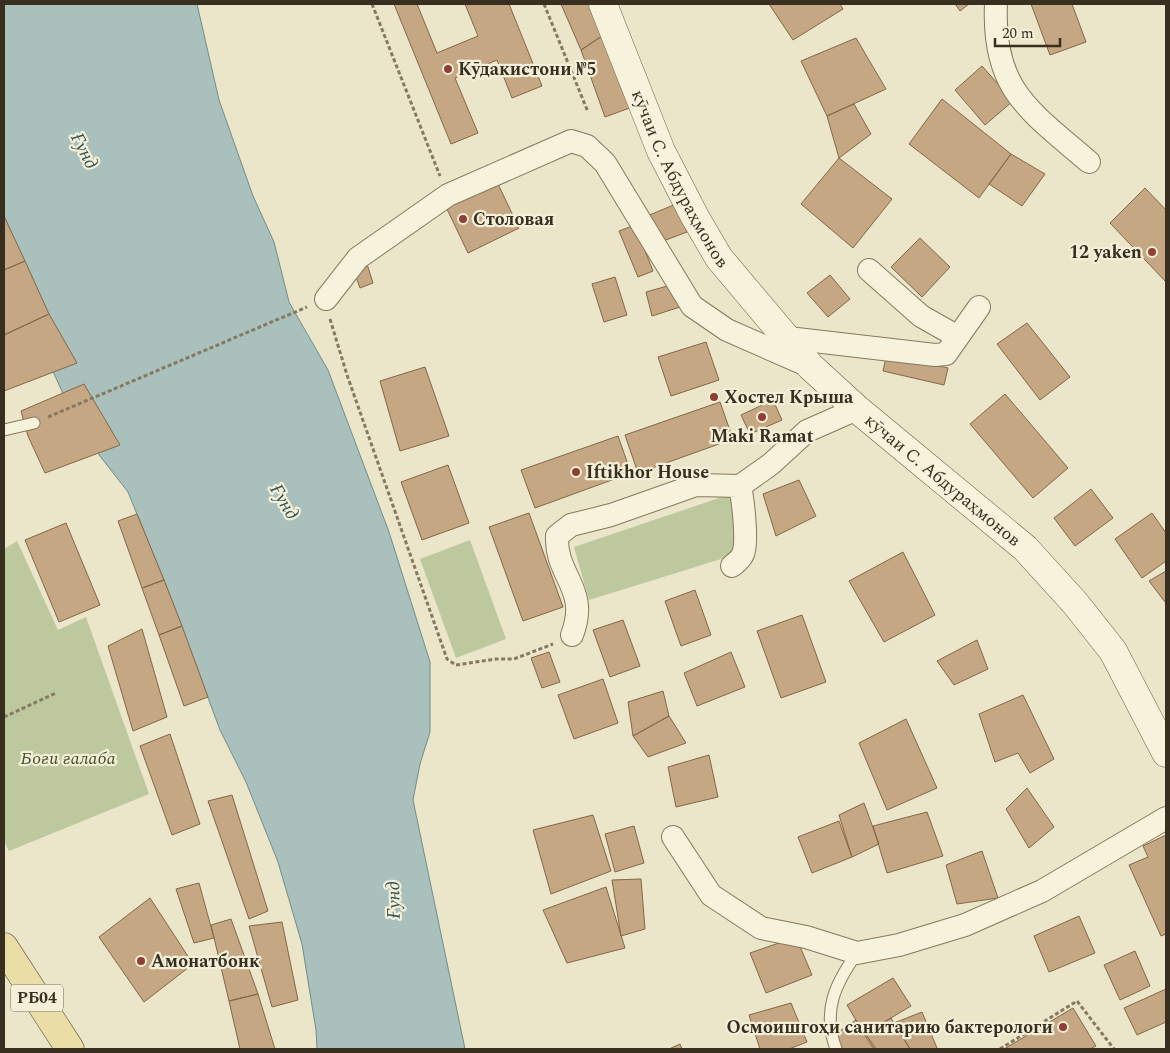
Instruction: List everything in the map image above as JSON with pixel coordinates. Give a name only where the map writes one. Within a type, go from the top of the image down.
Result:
[{"type":"main road","name":"РБ04","points":[[4,946],[70,1049]]},
{"type":"street","name":"кӯчаи С. Абдураҳмонов","points":[[603,4],[662,151],[695,217],[719,258],[810,366],[857,409],[1025,548],[1075,603],[1113,651],[1166,753]]},
{"type":"street","points":[[996,4],[994,34],[1000,59],[1013,90],[1028,111],[1089,162]]},
{"type":"street","points":[[326,299],[358,258],[448,195],[571,141],[587,146],[605,163],[692,306],[727,330],[810,366]]},
{"type":"street","points":[[870,270],[920,316],[958,337]]},
{"type":"street","points":[[788,338],[935,356],[946,354],[979,307]]},
{"type":"street","points":[[572,634],[578,618],[578,599],[557,551],[558,536],[571,525],[611,514],[696,485],[740,486],[771,464],[806,431],[857,409]]},
{"type":"street","points":[[732,566],[740,559],[744,552],[744,503],[740,486]]},
{"type":"street","points":[[674,837],[711,895],[761,928],[806,937],[857,953],[899,945],[974,921],[1042,891],[1166,818]]},
{"type":"lane","points":[[4,430],[34,423]]},
{"type":"lane","points":[[836,1049],[830,1034],[829,1016],[838,979],[857,953]]},
{"type":"path","points":[[372,4],[448,195]]},
{"type":"path","points":[[544,4],[588,112]]},
{"type":"path","points":[[34,423],[326,299],[347,374],[447,660],[456,665],[496,659],[514,659],[572,634]]},
{"type":"path","points":[[4,717],[56,693]]},
{"type":"path","points":[[1000,1049],[1077,1001],[1114,1049]]},
{"type":"green space","points":[[731,494],[736,543],[734,555],[589,600],[574,547]]},
{"type":"green space","points":[[470,540],[506,639],[456,658],[420,559]]},
{"type":"green space","name":"Боғи ғалаба","points":[[17,541],[58,630],[86,617],[149,794],[9,851],[4,841],[4,549]]},
{"type":"water","name":"Ғунд","points":[[4,4],[197,4],[219,100],[253,196],[274,242],[289,302],[328,370],[389,532],[430,662],[430,732],[420,764],[413,800],[465,1049],[317,1049],[316,1030],[302,944],[278,862],[246,782],[220,730],[169,593],[128,492],[96,451],[65,398],[4,263]]},
{"type":"building","name":"Кӯдакистони №5","points":[[394,4],[417,4],[437,53],[478,36],[465,4],[509,4],[542,86],[512,98],[497,60],[455,78],[478,133],[451,144]]},
{"type":"building","points":[[561,4],[592,4],[605,34],[581,50]]},
{"type":"building","points":[[769,4],[840,4],[843,9],[793,40]]},
{"type":"building","points":[[955,4],[969,4],[960,11]]},
{"type":"building","points":[[1031,4],[1072,4],[1086,42],[1050,55]]},
{"type":"building","points":[[605,34],[635,106],[605,117],[581,50]]},
{"type":"building","points":[[856,38],[886,89],[827,116],[801,61]]},
{"type":"building","points":[[982,66],[1013,101],[985,125],[955,90]]},
{"type":"building","points":[[942,99],[1011,154],[979,198],[909,144]]},
{"type":"building","points":[[854,104],[871,134],[839,158],[827,116]]},
{"type":"building","points":[[1011,154],[1045,174],[1022,206],[989,184]]},
{"type":"building","points":[[839,158],[892,199],[853,248],[801,204]]},
{"type":"building","points":[[497,182],[519,228],[468,253],[446,207]]},
{"type":"building","name":"12 yaken","points":[[1145,188],[1166,210],[1166,282],[1110,223]]},
{"type":"building","points":[[676,204],[687,232],[658,243],[647,216]]},
{"type":"building","points":[[4,216],[25,261],[4,270]]},
{"type":"building","points":[[635,225],[653,271],[638,277],[619,231]]},
{"type":"building","points":[[920,238],[950,267],[922,297],[891,267]]},
{"type":"building","points":[[25,261],[49,314],[4,335],[4,270]]},
{"type":"building","points":[[367,264],[373,283],[360,288],[353,268]]},
{"type":"building","points":[[830,275],[850,299],[828,317],[807,293]]},
{"type":"building","points":[[615,277],[627,315],[604,322],[592,284]]},
{"type":"building","points":[[671,285],[680,307],[652,316],[646,292]]},
{"type":"building","points":[[49,314],[77,363],[4,391],[4,335]]},
{"type":"building","points":[[1027,323],[1070,377],[1040,400],[997,344]]},
{"type":"building","points":[[706,342],[719,380],[671,396],[658,357]]},
{"type":"building","points":[[887,353],[948,368],[944,385],[883,371]]},
{"type":"building","points":[[425,367],[449,436],[400,451],[380,381]]},
{"type":"building","points":[[84,384],[120,445],[45,473],[28,436],[21,411]]},
{"type":"building","points":[[1005,394],[1068,468],[1033,498],[970,424]]},
{"type":"building","name":"Maki Ramat","points":[[773,400],[782,420],[750,434],[741,415]]},
{"type":"building","points":[[720,402],[733,439],[638,473],[625,435]]},
{"type":"building","name":"Iftikhor House","points":[[618,436],[631,473],[535,508],[521,470]]},
{"type":"building","points":[[448,465],[469,523],[422,540],[401,482]]},
{"type":"building","points":[[799,480],[816,516],[776,536],[763,494]]},
{"type":"building","points":[[1091,489],[1113,518],[1075,546],[1054,518]]},
{"type":"building","points":[[529,513],[563,607],[523,621],[489,527]]},
{"type":"building","points":[[1152,513],[1166,533],[1166,561],[1142,578],[1115,539]]},
{"type":"building","points":[[137,514],[164,580],[142,588],[118,521]]},
{"type":"building","points":[[66,523],[100,605],[59,622],[25,540]]},
{"type":"building","points":[[903,552],[935,615],[884,642],[849,581]]},
{"type":"building","points":[[1166,571],[1166,602],[1165,602],[1149,581]]},
{"type":"building","points":[[164,580],[182,626],[159,635],[142,588]]},
{"type":"building","points":[[695,590],[711,635],[681,646],[665,601]]},
{"type":"building","points":[[802,615],[826,682],[781,698],[757,631]]},
{"type":"building","points":[[623,620],[640,666],[610,677],[593,630]]},
{"type":"building","points":[[182,626],[208,697],[184,706],[159,635]]},
{"type":"building","points":[[142,629],[167,717],[133,731],[108,646]]},
{"type":"building","points":[[977,640],[988,669],[954,685],[937,661]]},
{"type":"building","points":[[549,652],[560,682],[542,688],[531,658]]},
{"type":"building","points":[[731,652],[745,687],[697,706],[684,673]]},
{"type":"building","points":[[603,679],[618,723],[574,739],[558,695]]},
{"type":"building","points":[[663,691],[669,716],[633,736],[628,702]]},
{"type":"building","points":[[1023,695],[1054,759],[1030,773],[1018,753],[995,762],[979,714]]},
{"type":"building","points":[[669,716],[686,743],[648,757],[633,736]]},
{"type":"building","points":[[906,719],[937,788],[887,810],[859,743]]},
{"type":"building","points":[[170,734],[200,824],[172,835],[140,746]]},
{"type":"building","points":[[709,755],[718,797],[676,807],[668,767]]},
{"type":"building","points":[[1027,788],[1054,827],[1029,848],[1006,809]]},
{"type":"building","points":[[232,795],[268,911],[249,919],[208,801]]},
{"type":"building","points":[[864,803],[879,844],[852,857],[839,815]]},
{"type":"building","points":[[927,812],[943,856],[887,873],[873,826]]},
{"type":"building","points":[[593,815],[611,871],[551,894],[533,830]]},
{"type":"building","points":[[839,821],[852,857],[812,873],[798,837]]},
{"type":"building","points":[[634,826],[644,863],[615,872],[605,834]]},
{"type":"building","points":[[1166,835],[1166,934],[1161,936],[1129,865],[1148,857],[1143,846]]},
{"type":"building","points":[[982,851],[998,898],[957,904],[946,865]]},
{"type":"building","points":[[641,879],[645,929],[621,936],[612,880]]},
{"type":"building","points":[[199,883],[214,938],[194,943],[176,889]]},
{"type":"building","points":[[606,887],[625,948],[567,963],[543,910]]},
{"type":"building","points":[[150,898],[193,964],[144,1002],[99,937]]},
{"type":"building","points":[[1079,916],[1095,953],[1049,972],[1034,936]]},
{"type":"building","points":[[231,919],[258,994],[229,1001],[211,925]]},
{"type":"building","points":[[282,922],[298,1000],[272,1007],[249,926]]},
{"type":"building","points":[[796,937],[812,975],[766,993],[750,953]]},
{"type":"building","points":[[1135,951],[1150,986],[1120,1000],[1104,965]]},
{"type":"building","points":[[893,978],[911,1006],[864,1034],[847,1005]]},
{"type":"building","points":[[1166,989],[1166,1022],[1137,1035],[1124,1008]]},
{"type":"building","points":[[258,994],[275,1049],[240,1049],[229,1001]]},
{"type":"building","points":[[791,1003],[807,1042],[789,1049],[760,1049],[749,1015]]},
{"type":"building","name":"Осмоишгоҳи санитарию бактерологи","points":[[1073,1008],[1096,1046],[1090,1049],[1004,1049]]},
{"type":"building","points":[[922,1012],[936,1049],[910,1049],[894,1023]]},
{"type":"building","points":[[891,1018],[910,1049],[874,1049],[864,1034]]},
{"type":"building","points":[[856,1020],[876,1049],[843,1049],[834,1035]]},
{"type":"building","points":[[680,1044],[682,1049],[669,1049]]},
{"type":"place","name":"Кӯдакистони №5","points":[[448,69]]},
{"type":"place","name":"Столовая","points":[[463,219]]},
{"type":"place","name":"12 yaken","points":[[1152,252]]},
{"type":"place","name":"Хостел Крыша","points":[[714,397]]},
{"type":"place","name":"Maki Ramat","points":[[762,417]]},
{"type":"place","name":"Iftikhor House","points":[[576,472]]},
{"type":"place","name":"Амонатбонк","points":[[141,961]]},
{"type":"place","name":"Осмоишгоҳи санитарию бактерологи","points":[[1063,1027]]}]
